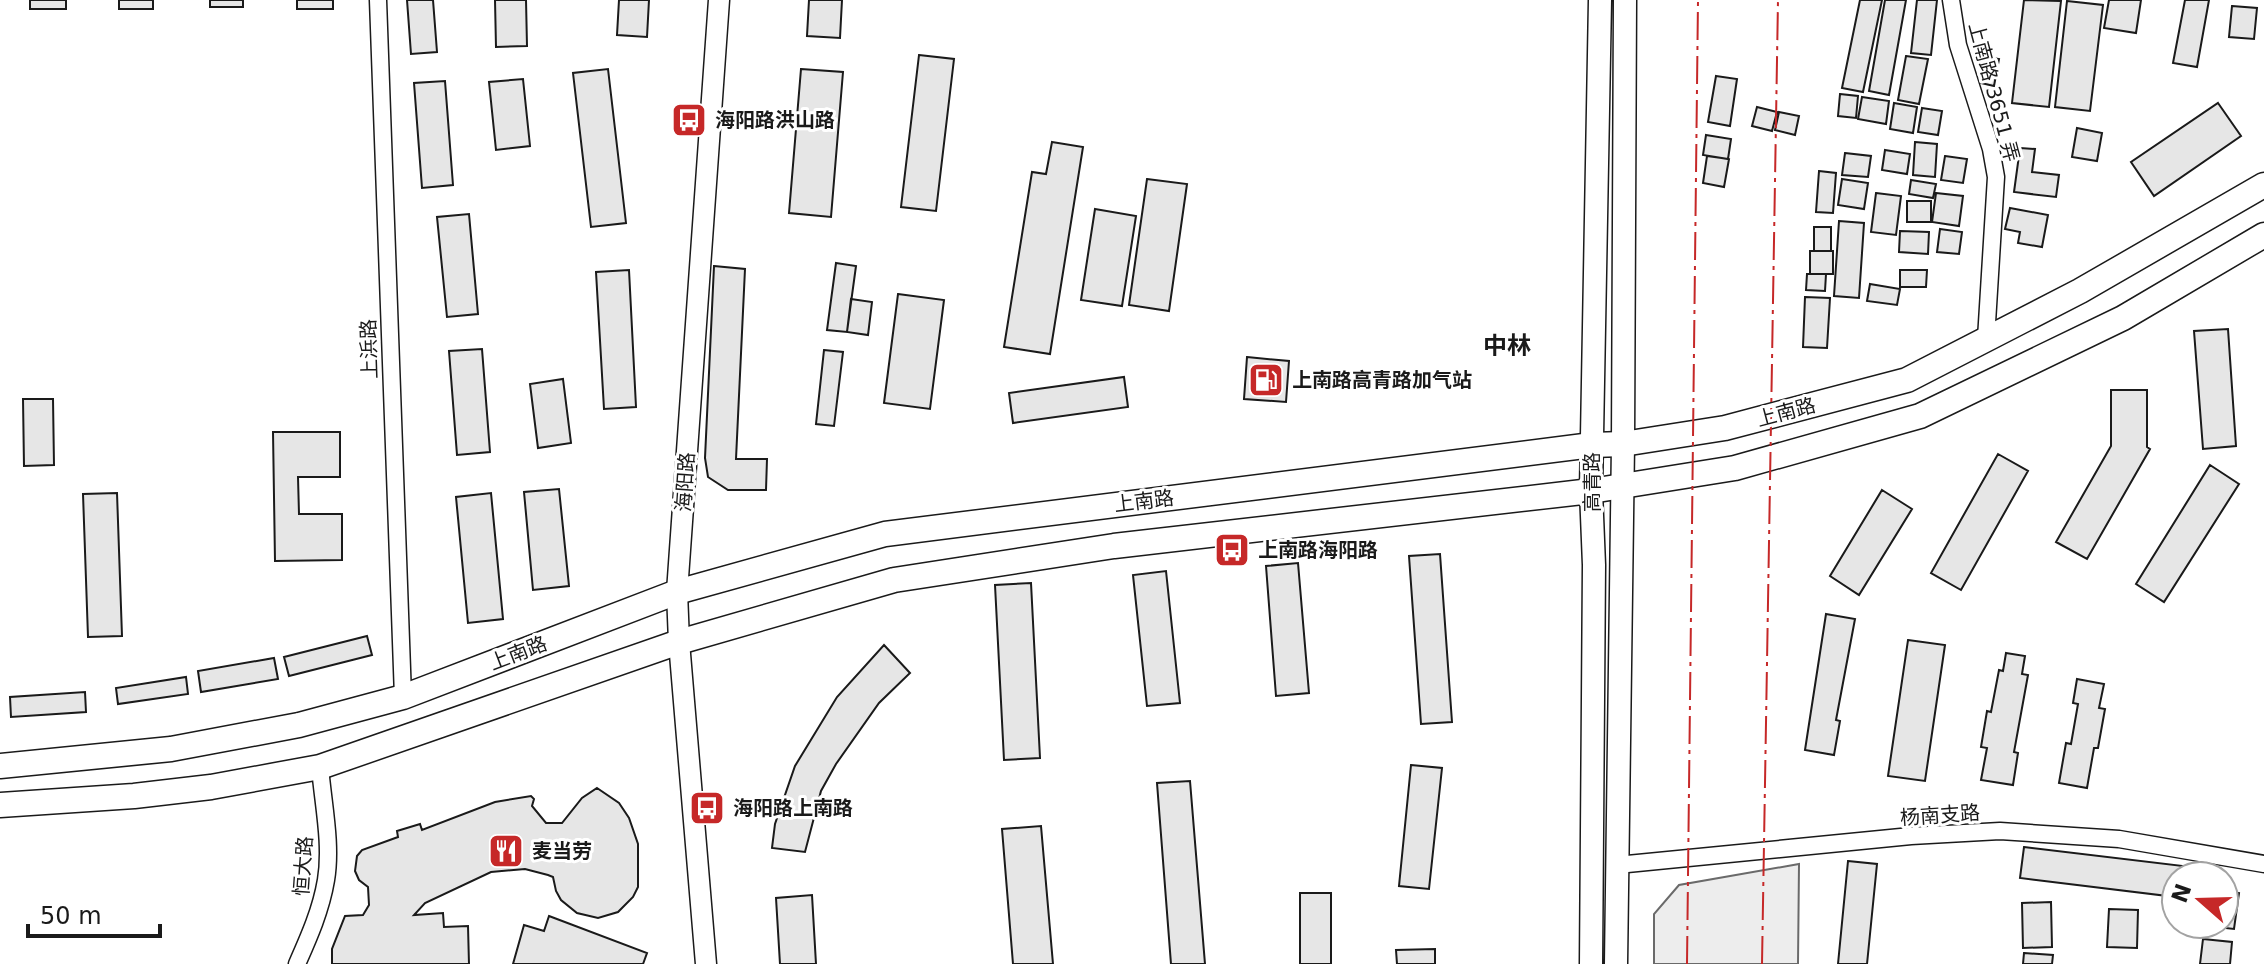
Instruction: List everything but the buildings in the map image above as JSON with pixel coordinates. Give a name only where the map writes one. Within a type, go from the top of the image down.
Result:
[{"type":"main road","name":"高青路","points":[[1591,964],[1594,565],[1591,491],[1600,0]]},
{"type":"main road","name":"高青路","points":[[1616,964],[1625,0]]},
{"type":"main road","name":"上南路","points":[[0,766],[171,749],[299,725],[403,697],[677,592],[885,534],[1592,445],[1623,444],[1725,428],[1907,380],[2080,291],[2264,185]]},
{"type":"main road","name":"上南路","points":[[0,805],[134,796],[211,787],[320,767],[679,642],[894,580],[1114,546],[1591,491],[1735,468],[1920,416],[2123,318],[2264,235]]},
{"type":"street","name":"上浜路","points":[[378,0],[403,697]]},
{"type":"street","name":"海阳路","points":[[706,964],[677,592],[719,0]]},
{"type":"street","name":"上南路 3651 弄","points":[[1951,0],[1960,53],[1994,164],[1996,191],[1986,339]]},
{"type":"street","name":"恒大路","points":[[297,964],[313,928],[326,878],[327,852],[320,767]]},
{"type":"street","name":"杨南支路","points":[[1617,865],[1911,836],[2000,831],[2119,839],[2264,864]]},
{"type":"shaded area","points":[[1799,864],[1798,964],[1654,964],[1654,914],[1679,885]]},
{"type":"power","points":[[1687,964],[1698,0]]},
{"type":"power","points":[[1762,964],[1778,0]]},
{"type":"place","name":"海阳路洪山路","points":[[689,120]]},
{"type":"place","name":"上南路高青路加气站","points":[[1266,380]]},
{"type":"place","name":"上南路海阳路","points":[[1232,550]]},
{"type":"place","name":"海阳路上南路","points":[[707,808]]},
{"type":"place","name":"麦当劳","points":[[506,851]]},
{"type":"district","name":"中林","points":[[1507,346]]}]
